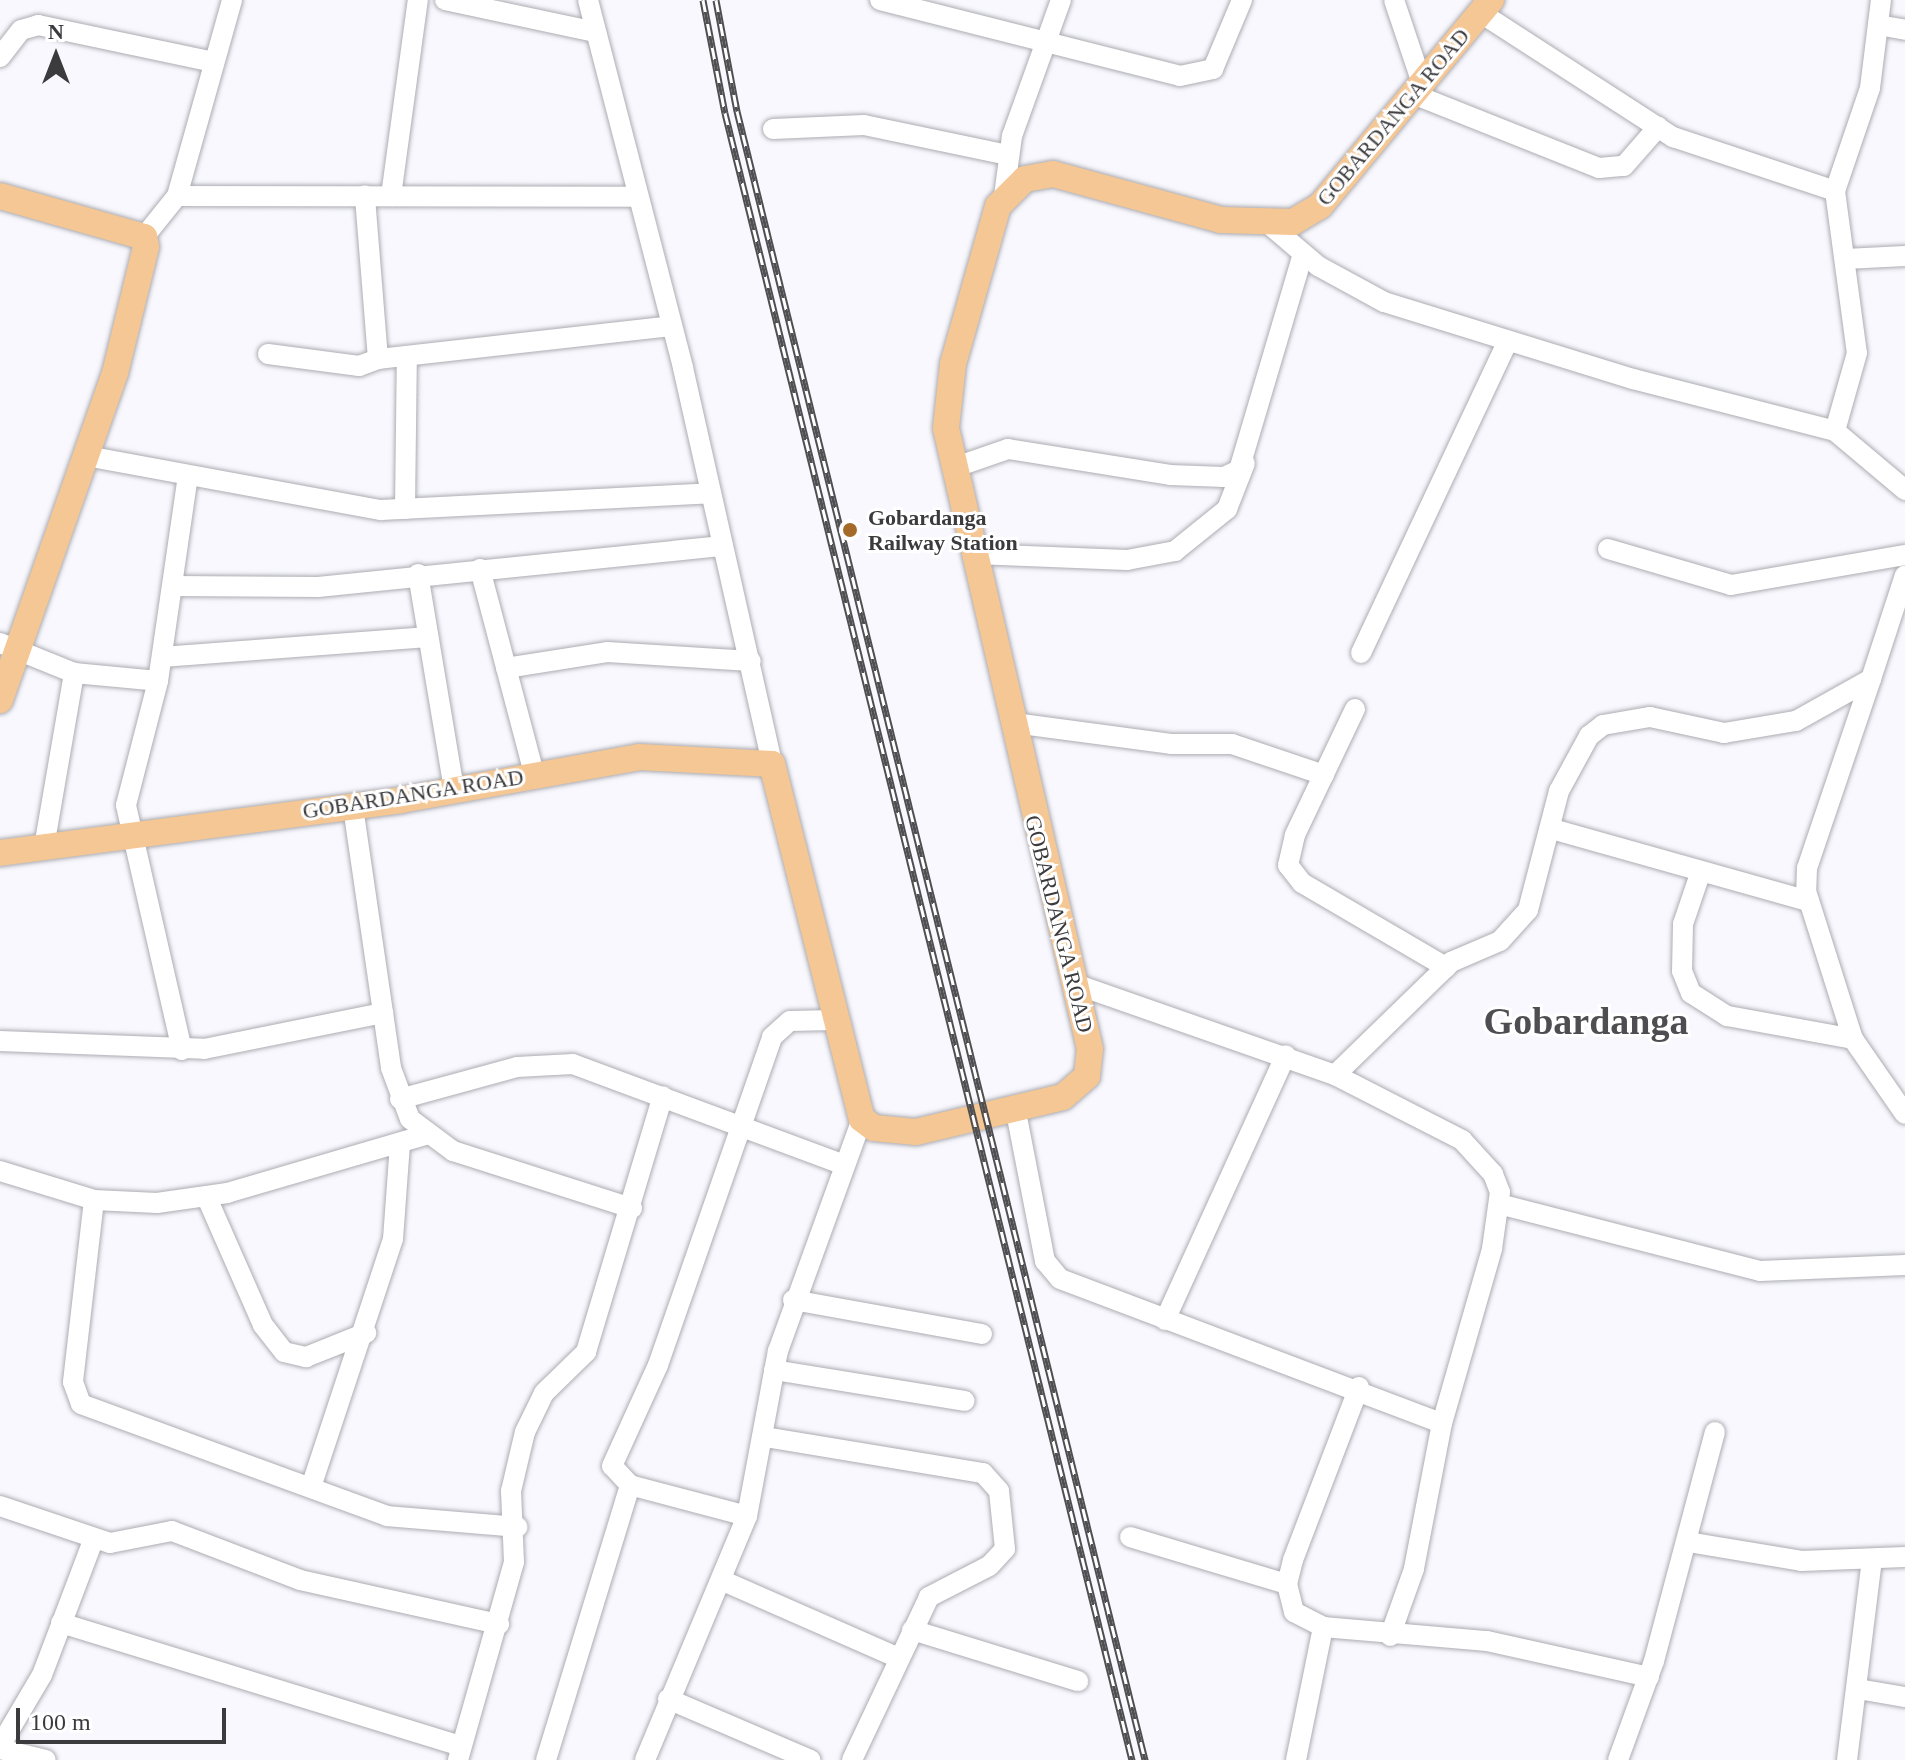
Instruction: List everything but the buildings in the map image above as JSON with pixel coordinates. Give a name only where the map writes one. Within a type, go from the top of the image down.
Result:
[{"type":"main road","name":"GOBARDANGA ROAD","points":[[1271,226],[1320,206],[1486,6]]},
{"type":"main road","points":[[1004,196],[1025,179],[1053,174],[1175,210],[1271,226]]},
{"type":"main road","points":[[0,196],[144,237],[142,287],[86,456],[8,646],[0,700]]},
{"type":"main road","name":"GOBARDANGA ROAD","points":[[862,1119],[904,1132],[1016,1112],[1063,1097],[1087,1076],[1090,1049],[1078,985],[953,468],[947,392],[1004,196]]},
{"type":"main road","name":"GOBARDANGA ROAD","points":[[0,853],[353,807],[534,774],[666,756],[772,764]]},
{"type":"main road","points":[[772,764],[834,1020],[862,1119]]},
{"type":"street","points":[[144,237],[177,196],[232,0]]},
{"type":"street","points":[[391,196],[418,0]]},
{"type":"street","points":[[445,0],[596,32]]},
{"type":"street","points":[[588,0],[672,326],[751,661],[772,764]]},
{"type":"street","points":[[880,0],[1202,75],[1224,54],[1242,0]]},
{"type":"street","points":[[1004,196],[1008,155],[1061,0]]},
{"type":"street","points":[[1394,0],[1418,88],[1599,168],[1624,166],[1658,127]]},
{"type":"street","points":[[1835,431],[1857,353],[1835,191],[1870,88],[1881,0]]},
{"type":"street","points":[[1486,6],[1609,88],[1658,127],[1835,191]]},
{"type":"street","points":[[0,57],[21,30],[38,25],[214,62]]},
{"type":"street","points":[[1878,25],[1905,30]]},
{"type":"street","points":[[773,129],[864,125],[1008,155]]},
{"type":"street","points":[[177,196],[637,197]]},
{"type":"street","points":[[365,196],[378,359]]},
{"type":"street","points":[[1271,226],[1303,254],[1384,302],[1508,341],[1835,431],[1905,490]]},
{"type":"street","points":[[975,554],[1127,560],[1175,551],[1227,509],[1245,463],[1303,254]]},
{"type":"street","points":[[1845,259],[1905,256]]},
{"type":"street","points":[[268,354],[359,366],[378,359],[672,326]]},
{"type":"street","points":[[1361,653],[1508,341]]},
{"type":"street","points":[[405,509],[407,356]]},
{"type":"street","points":[[953,468],[1008,449],[1206,478],[1224,477],[1245,463]]},
{"type":"street","points":[[86,456],[328,505],[405,509],[711,493]]},
{"type":"street","points":[[182,1050],[128,836],[131,766],[158,681],[188,476]]},
{"type":"street","points":[[172,586],[318,587],[418,574],[610,562],[723,546]]},
{"type":"street","points":[[1608,549],[1731,585],[1905,555]]},
{"type":"street","points":[[480,569],[534,774]]},
{"type":"street","points":[[418,574],[454,789]]},
{"type":"street","points":[[1905,575],[1807,868],[1809,901],[1853,1039],[1905,1114]]},
{"type":"street","points":[[162,657],[428,637]]},
{"type":"street","points":[[8,646],[74,673],[158,681]]},
{"type":"street","points":[[506,668],[607,652],[751,661]]},
{"type":"street","points":[[44,847],[74,673]]},
{"type":"street","points":[[1335,1075],[1446,967],[1500,941],[1528,910],[1565,776],[1603,725],[1650,717],[1709,732],[1766,729],[1871,679]]},
{"type":"street","points":[[1355,709],[1288,856],[1292,874],[1446,967]]},
{"type":"street","points":[[1014,723],[1171,744],[1232,744],[1324,775]]},
{"type":"street","points":[[353,807],[383,1013],[400,1099],[425,1135],[525,1179],[632,1208]]},
{"type":"street","points":[[1552,829],[1700,874],[1809,901]]},
{"type":"street","points":[[1700,874],[1683,924],[1682,971],[1691,993],[1727,1016],[1853,1039]]},
{"type":"street","points":[[1078,985],[1286,1055],[1335,1075],[1480,1152],[1499,1204],[1480,1303],[1442,1423],[1414,1569],[1390,1636]]},
{"type":"street","points":[[0,1041],[182,1050],[383,1013]]},
{"type":"street","points":[[747,1516],[630,1485],[613,1474],[614,1457],[658,1365],[779,1027],[834,1020]]},
{"type":"street","points":[[1165,1320],[1286,1055]]},
{"type":"street","points":[[400,1099],[543,1063],[573,1064],[845,1165]]},
{"type":"street","points":[[61,1623],[460,1753],[499,1624],[518,1527],[511,1491],[525,1432],[544,1393],[586,1352],[632,1208],[663,1096]]},
{"type":"street","points":[[1016,1112],[1050,1269],[1165,1320],[1359,1387],[1442,1423]]},
{"type":"street","points":[[645,1760],[747,1516],[765,1437],[774,1370],[793,1300],[862,1119]]},
{"type":"street","points":[[0,1171],[94,1200],[207,1198],[425,1135]]},
{"type":"street","points":[[311,1487],[366,1333],[399,1209],[400,1143]]},
{"type":"street","points":[[207,1198],[263,1325],[284,1352],[306,1357],[366,1333]]},
{"type":"street","points":[[94,1200],[73,1382],[81,1404],[387,1516],[518,1527]]},
{"type":"street","points":[[1499,1204],[1760,1271],[1905,1265]]},
{"type":"street","points":[[793,1300],[982,1334]]},
{"type":"street","points":[[774,1370],[965,1401]]},
{"type":"street","points":[[1359,1387],[1287,1584],[1294,1612],[1323,1627],[1390,1636],[1499,1643],[1649,1677]]},
{"type":"street","points":[[1618,1760],[1649,1677],[1688,1542],[1715,1432]]},
{"type":"street","points":[[765,1437],[995,1481],[1005,1549],[989,1566],[936,1590],[912,1630],[852,1760]]},
{"type":"street","points":[[546,1760],[630,1485]]},
{"type":"street","points":[[0,1506],[93,1541],[172,1531],[300,1580],[499,1624]]},
{"type":"street","points":[[1130,1537],[1287,1584]]},
{"type":"street","points":[[46,1760],[0,1748],[42,1675],[93,1541]]},
{"type":"street","points":[[1688,1542],[1801,1561],[1905,1557]]},
{"type":"street","points":[[1847,1760],[1872,1560]]},
{"type":"street","points":[[721,1580],[899,1658]]},
{"type":"street","points":[[1296,1760],[1323,1627]]},
{"type":"street","points":[[912,1630],[1078,1681]]},
{"type":"street","points":[[1858,1689],[1905,1697]]},
{"type":"street","points":[[668,1699],[810,1760]]},
{"type":"railway","points":[[703,0],[725,113],[1132,1760]]},
{"type":"railway","points":[[716,0],[737,111],[1145,1760]]},
{"type":"place","name":"Gobardanga Railway Station","points":[[850,530]]},
{"type":"district","name":"Gobardanga","points":[[1586,1022]]}]
